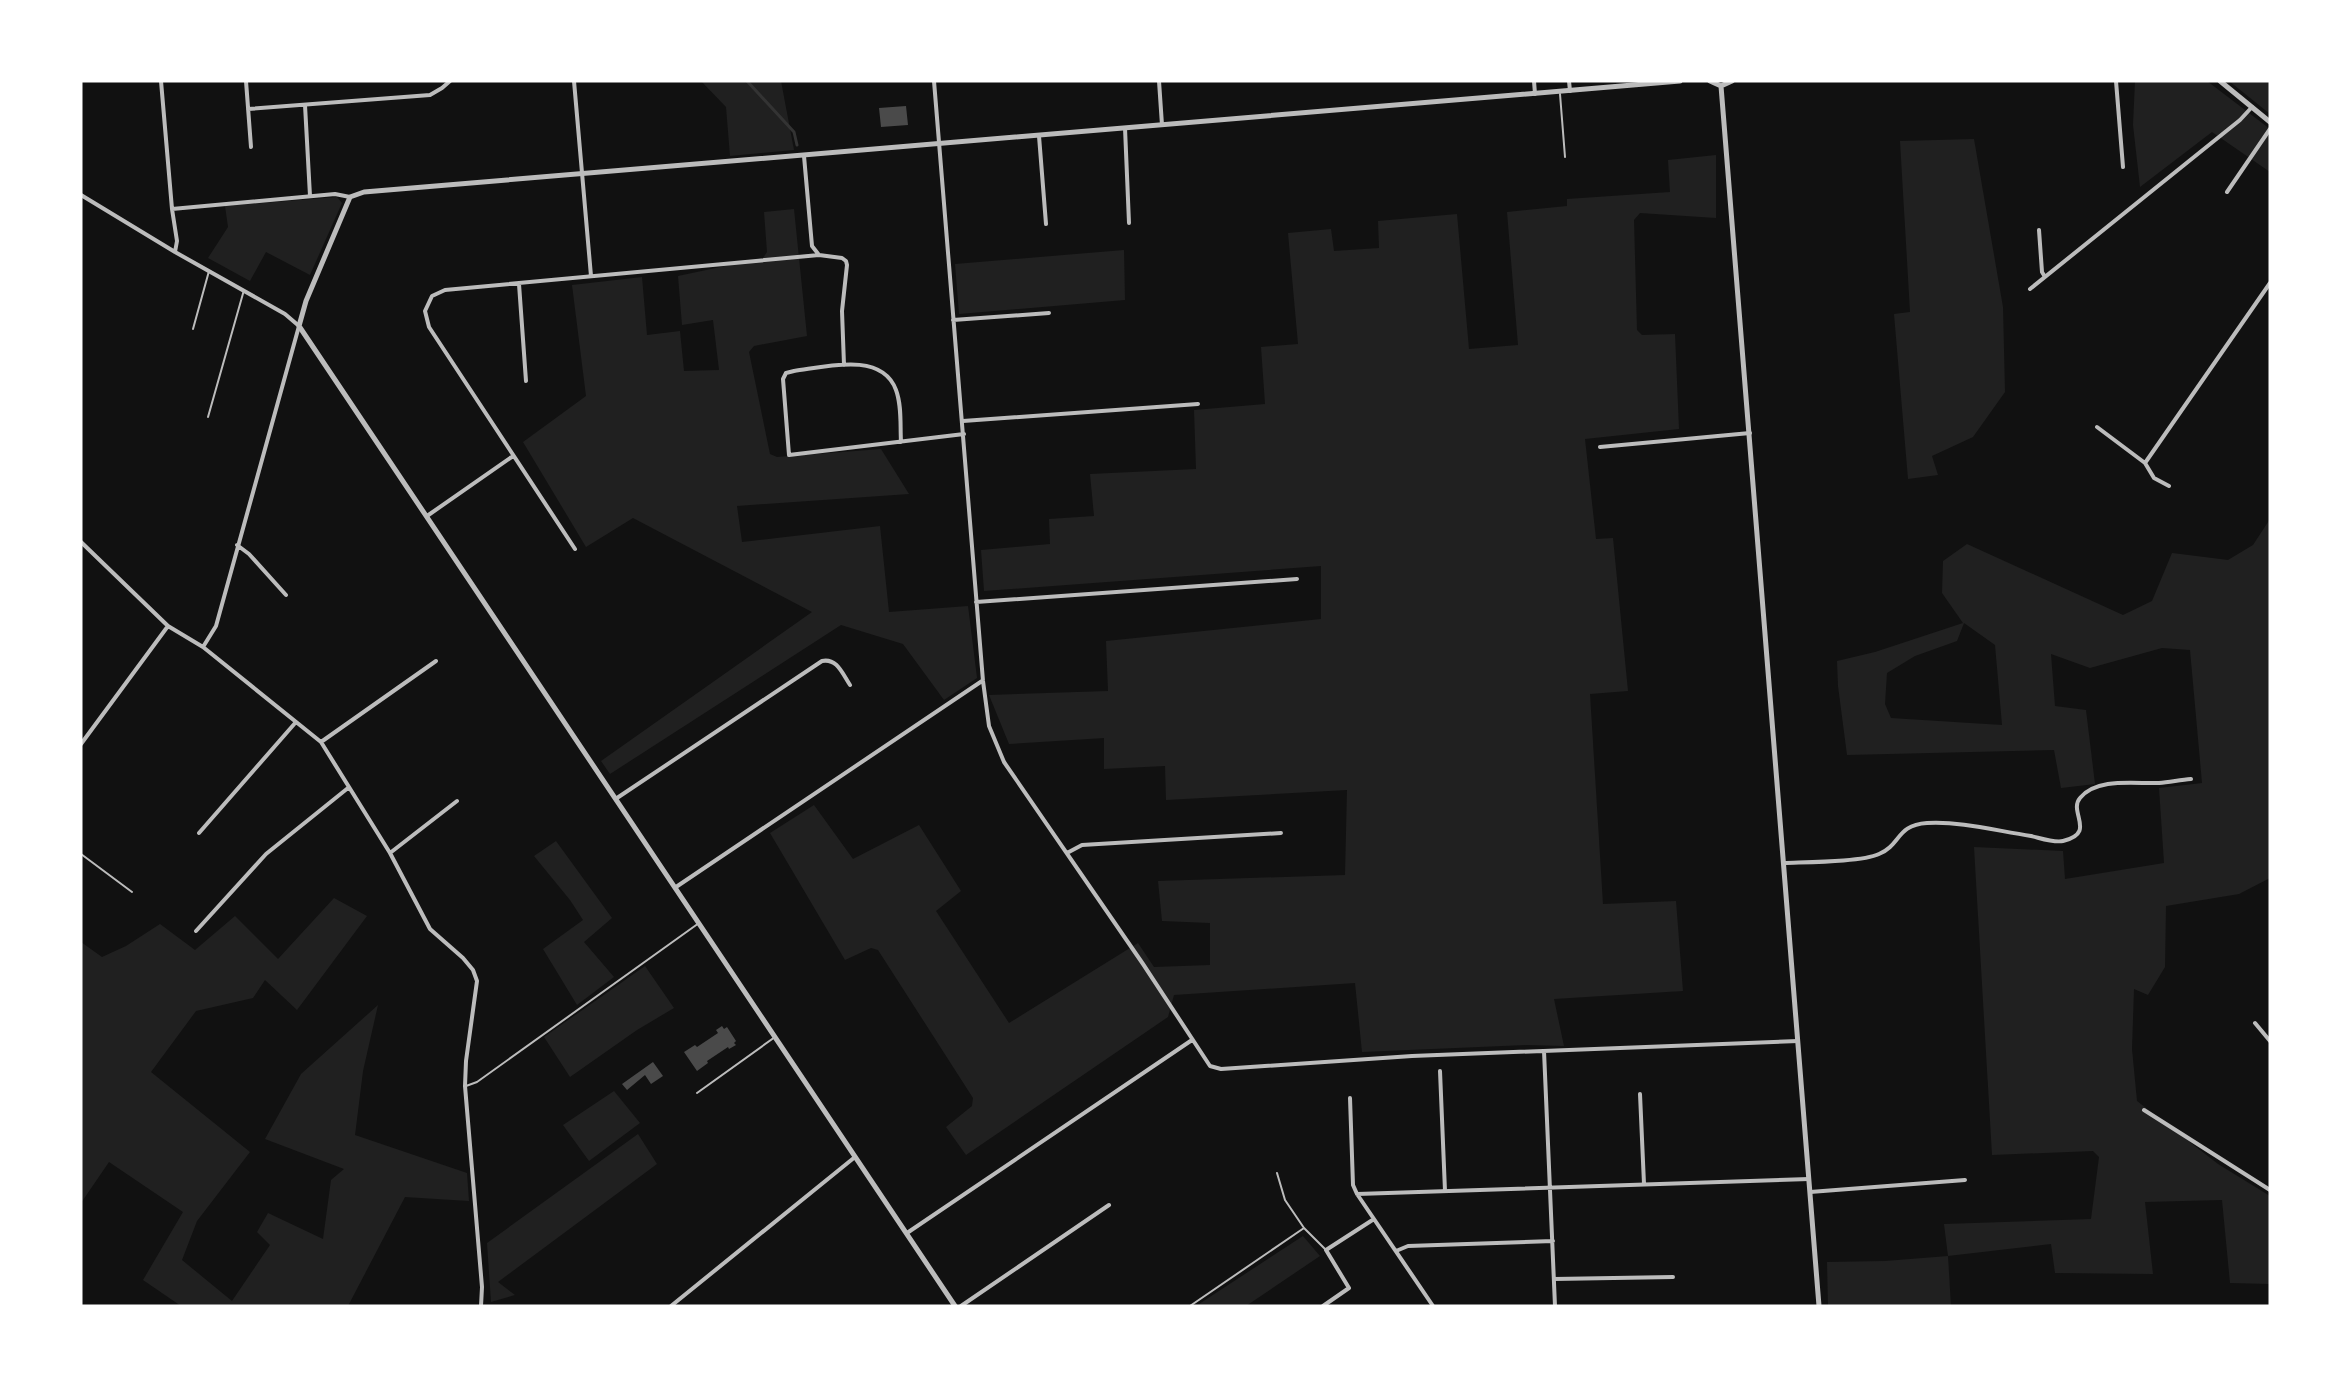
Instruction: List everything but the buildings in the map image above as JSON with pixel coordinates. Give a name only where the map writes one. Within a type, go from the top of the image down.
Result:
[{"type":"street","points":[[161,81],[177,241],[175,252]]},
{"type":"street","points":[[246,81],[251,147]]},
{"type":"street","points":[[248,109],[430,95],[450,81]]},
{"type":"street","points":[[574,81],[591,276]]},
{"type":"street","points":[[934,81],[982,681],[989,726],[1004,762],[1210,1066],[1221,1069],[1347,1060],[1798,1041]]},
{"type":"street","points":[[1159,81],[1162,125]]},
{"type":"street","points":[[1534,81],[1535,94]]},
{"type":"street","points":[[1569,81],[1569,91]]},
{"type":"street","points":[[172,209],[335,194],[350,197],[364,192],[1680,81]]},
{"type":"street","points":[[1710,81],[1721,86],[1732,81]]},
{"type":"street","points":[[2116,81],[2123,167]]},
{"type":"street","points":[[2220,81],[2270,122]]},
{"type":"street","points":[[1721,86],[1819,1306]]},
{"type":"street","points":[[305,105],[310,196]]},
{"type":"street","points":[[2030,289],[2240,120],[2252,107]]},
{"type":"street","points":[[1125,128],[1129,223]]},
{"type":"street","points":[[2228,192],[2270,129]]},
{"type":"street","points":[[1039,136],[1046,224]]},
{"type":"street","points":[[804,156],[812,246],[819,255]]},
{"type":"street","points":[[81,195],[175,252],[285,314],[299,326],[955,1306]]},
{"type":"street","points":[[202,647],[216,626],[306,301],[350,197]]},
{"type":"street","points":[[2039,230],[2042,272],[2045,277]]},
{"type":"street","points":[[576,549],[429,327],[425,311],[432,296],[445,290],[591,276],[819,255],[842,258],[846,261],[842,311],[844,365]]},
{"type":"street","points":[[2145,463],[2270,283]]},
{"type":"street","points":[[519,284],[526,381]]},
{"type":"street","points":[[953,320],[1048,313]]},
{"type":"street","points":[[901,442],[900,404],[889,375],[876,368],[858,364],[786,373],[783,379],[789,455],[901,442],[964,434]]},
{"type":"street","points":[[963,421],[1198,404]]},
{"type":"street","points":[[2097,427],[2145,463],[2154,478],[2169,486]]},
{"type":"street","points":[[1600,447],[1750,433]]},
{"type":"street","points":[[427,516],[513,456]]},
{"type":"street","points":[[81,542],[168,626],[202,647],[321,742],[390,853],[430,929],[464,958],[473,970],[477,981],[465,1061],[465,1086],[482,1287],[481,1306]]},
{"type":"street","points":[[237,545],[249,554],[286,595]]},
{"type":"street","points":[[976,602],[1297,579]]},
{"type":"street","points":[[81,744],[168,626]]},
{"type":"street","points":[[321,742],[436,661]]},
{"type":"street","points":[[617,798],[822,661],[835,662],[850,684]]},
{"type":"street","points":[[676,888],[982,681]]},
{"type":"street","points":[[199,833],[296,722]]},
{"type":"street","points":[[1784,863],[1872,857],[1888,849],[1903,831],[1916,824],[1979,827],[2061,841],[2078,834],[2081,830],[2078,801],[2095,788],[2110,784],[2191,779]]},
{"type":"street","points":[[196,931],[266,854],[348,788]]},
{"type":"street","points":[[390,853],[457,801]]},
{"type":"street","points":[[1066,853],[1082,845],[1281,833]]},
{"type":"street","points":[[2255,1023],[2270,1041]]},
{"type":"street","points":[[907,1233],[1192,1040]]},
{"type":"street","points":[[1544,1051],[1555,1306]]},
{"type":"street","points":[[1440,1071],[1444,1191]]},
{"type":"street","points":[[1640,1094],[1644,1184]]},
{"type":"street","points":[[1350,1098],[1353,1185],[1433,1306]]},
{"type":"street","points":[[2144,1110],[2270,1190]]},
{"type":"street","points":[[671,1306],[855,1157]]},
{"type":"street","points":[[1357,1194],[1809,1179]]},
{"type":"street","points":[[1810,1192],[1965,1180]]},
{"type":"street","points":[[960,1306],[1109,1205]]},
{"type":"street","points":[[1323,1306],[1349,1288],[1326,1250],[1374,1220]]},
{"type":"street","points":[[1396,1251],[1408,1246],[1553,1241]]},
{"type":"street","points":[[1554,1279],[1673,1277]]},
{"type":"lane","points":[[1560,92],[1565,157]]},
{"type":"lane","points":[[193,329],[209,270]]},
{"type":"lane","points":[[208,417],[244,290]]},
{"type":"lane","points":[[81,854],[132,892]]},
{"type":"lane","points":[[465,1086],[477,1082],[699,922]]},
{"type":"lane","points":[[697,1093],[775,1037]]},
{"type":"lane","points":[[1277,1173],[1285,1200],[1304,1228],[1326,1250]]},
{"type":"lane","points":[[1190,1306],[1304,1228]]},
{"type":"shaded area","points":[[701,81],[781,81],[794,150],[730,156],[726,107]]},
{"type":"shaded area","points":[[2135,81],[2207,81],[2270,129],[2270,172],[2212,132],[2140,187],[2133,125]]},
{"type":"shaded area","points":[[2229,81],[2270,81],[2270,114]]},
{"type":"shaded area","points":[[1974,139],[2003,307],[2005,392],[1973,437],[1932,456],[1938,475],[1908,479],[1894,314],[1910,312],[1900,141]]},
{"type":"shaded area","points":[[1716,155],[1716,218],[1640,213],[1634,220],[1637,330],[1642,335],[1675,334],[1679,429],[1585,439],[1596,539],[1613,538],[1628,691],[1590,694],[1603,904],[1676,901],[1683,991],[1554,999],[1564,1046],[1527,1045],[1362,1052],[1355,983],[1174,995],[1168,1017],[966,1155],[946,1127],[972,1106],[973,1098],[878,950],[871,948],[845,960],[770,833],[814,805],[853,859],[919,825],[961,891],[936,911],[1009,1023],[1138,943],[1154,967],[1210,965],[1210,923],[1162,921],[1158,881],[1345,875],[1347,790],[1166,800],[1165,766],[1104,769],[1104,738],[1009,744],[989,695],[1108,691],[1106,641],[1321,619],[1321,566],[984,591],[981,550],[1050,544],[1049,519],[1094,516],[1090,474],[1196,469],[1194,410],[1265,404],[1261,347],[1298,344],[1288,233],[1331,229],[1334,251],[1379,248],[1378,221],[1457,214],[1469,349],[1518,345],[1507,212],[1567,206],[1567,199],[1670,192],[1668,160]]},
{"type":"shaded area","points":[[337,197],[342,203],[310,275],[266,252],[250,281],[208,258],[228,227],[225,206]]},
{"type":"shaded area","points":[[794,209],[807,336],[754,346],[749,352],[770,454],[777,457],[881,449],[909,494],[737,506],[742,542],[880,526],[889,612],[968,606],[977,678],[944,700],[903,644],[841,625],[610,774],[601,761],[812,612],[633,518],[586,547],[523,442],[586,396],[572,285],[642,277],[647,335],[680,331],[684,371],[719,370],[713,320],[682,325],[678,276],[763,258],[767,252],[764,212]]},
{"type":"shaded area","points":[[1124,250],[1125,300],[959,314],[955,264]]},
{"type":"shaded area","points":[[2270,519],[2270,878],[2239,894],[2166,906],[2165,967],[2148,995],[2134,989],[2132,1049],[2137,1101],[2218,1164],[2270,1196],[2270,1284],[2230,1283],[2222,1200],[2145,1202],[2153,1274],[2055,1273],[2051,1244],[1948,1256],[1944,1224],[2091,1219],[2099,1157],[2093,1151],[1992,1155],[1974,847],[2063,851],[2065,879],[2164,863],[2159,788],[2202,783],[2190,650],[2162,648],[2090,668],[2051,654],[2055,706],[2086,710],[2095,784],[2061,788],[2054,750],[1847,755],[1837,661],[1875,652],[1963,623],[1942,593],[1943,561],[1967,544],[2123,615],[2152,601],[2172,553],[2228,560],[2253,545]],"holes":[[[1964,623],[1995,645],[2002,725],[1891,718],[1885,704],[1887,673],[1915,656],[1957,641]]]},
{"type":"shaded area","points":[[556,841],[612,918],[584,942],[614,977],[577,1005],[543,949],[583,920],[570,900],[534,856]]},
{"type":"shaded area","points":[[334,898],[367,916],[297,1010],[265,980],[253,998],[196,1011],[151,1072],[250,1152],[197,1221],[182,1260],[232,1301],[270,1245],[257,1232],[268,1213],[323,1239],[331,1180],[344,1169],[265,1139],[301,1074],[378,1005],[363,1071],[355,1135],[467,1173],[469,1201],[405,1197],[348,1306],[181,1306],[143,1280],[183,1212],[109,1162],[81,1203],[81,942],[102,957],[126,946],[160,924],[195,950],[235,916],[278,959]]},
{"type":"shaded area","points":[[645,966],[674,1008],[637,1030],[570,1077],[544,1037]]},
{"type":"shaded area","points":[[614,1091],[640,1123],[589,1161],[563,1125]]},
{"type":"shaded area","points":[[638,1134],[657,1164],[498,1282],[515,1295],[491,1302],[487,1243]]},
{"type":"shaded area","points":[[1303,1236],[1320,1256],[1246,1306],[1196,1306]]},
{"type":"shaded area","points":[[1948,1256],[1951,1306],[1828,1306],[1827,1262],[1885,1261]]},
{"type":"waterway","points":[[747,81],[794,132],[797,145]]}]
